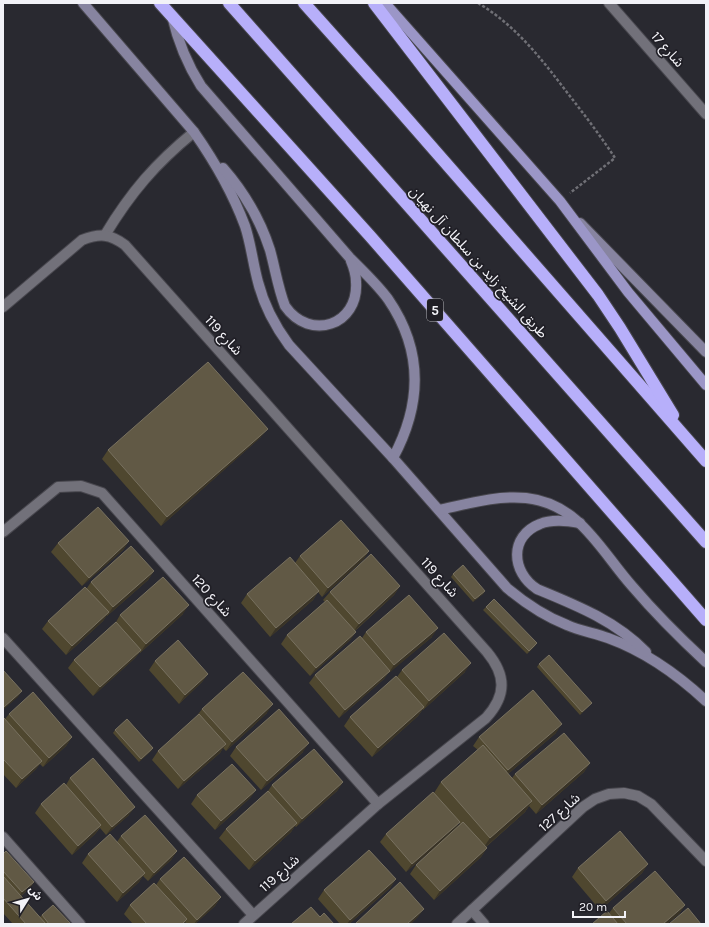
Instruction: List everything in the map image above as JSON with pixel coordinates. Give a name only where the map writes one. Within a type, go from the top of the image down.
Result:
[{"type":"highway","name":"5","points":[[160,3],[370,236],[706,620]]},
{"type":"highway","name":"طريق الشيخ زايد بن سلطان آل نهيان","points":[[229,3],[706,542]]},
{"type":"highway","points":[[304,3],[394,103],[706,461]]},
{"type":"highway","points":[[374,3],[598,295],[620,328],[690,443]]},
{"type":"main road","points":[[385,3],[560,201],[623,287],[706,385]]},
{"type":"street","points":[[83,3],[194,132],[225,179],[238,209],[250,246],[262,297],[278,330],[289,345],[393,458],[507,588],[534,609],[548,617],[568,626],[608,638],[633,649],[680,679],[706,700]]},
{"type":"street","name":"شارع 17","points":[[610,3],[706,114]]},
{"type":"street","points":[[172,16],[175,31],[185,60],[200,86],[350,258],[375,283],[387,297],[397,313],[405,331],[410,349],[414,367],[415,386],[413,405],[408,424],[402,441],[393,458]]},
{"type":"street","points":[[3,307],[82,240],[93,236],[105,235],[135,189],[153,168],[194,132]]},
{"type":"street","points":[[210,155],[224,168],[236,183],[256,215],[270,251],[285,306],[290,314],[298,320],[306,324],[324,326],[333,323],[348,312],[355,295],[357,283],[350,258]]},
{"type":"street","points":[[560,201],[706,352]]},
{"type":"street","name":"شارع 119","points":[[105,235],[116,238],[126,245],[495,662],[500,673],[502,685],[500,698],[495,708],[486,718],[378,804],[244,924]]},
{"type":"street","name":"شارع 120","points":[[3,532],[58,487],[81,486],[102,493],[378,804]]},
{"type":"street","points":[[439,510],[496,499],[527,498],[542,501],[570,514],[593,535],[630,584],[651,608],[706,662]]},
{"type":"street","points":[[582,524],[560,521],[542,523],[528,531],[519,544],[517,551],[519,569],[523,577],[529,584],[537,589],[579,607],[610,623],[643,648],[657,663]]},
{"type":"street","points":[[3,638],[253,915]]},
{"type":"street","name":"شارع 127","points":[[457,924],[583,807],[595,799],[609,794],[624,793],[638,796],[651,804],[706,861]]},
{"type":"street","points":[[3,837],[80,924]]},
{"type":"street","points":[[472,910],[484,924]]},
{"type":"path","points":[[478,3],[505,22],[536,53],[592,125],[615,158],[560,201]]},
{"type":"building","points":[[208,362],[268,429],[167,517],[108,450]]},
{"type":"building","points":[[98,507],[129,541],[89,578],[58,543]]},
{"type":"building","points":[[341,520],[369,551],[328,588],[300,556]]},
{"type":"building","points":[[131,546],[154,571],[113,607],[91,582]]},
{"type":"building","points":[[371,554],[400,586],[359,624],[330,592]]},
{"type":"building","points":[[290,557],[319,591],[276,628],[247,594]]},
{"type":"building","points":[[463,565],[485,591],[475,599],[453,574]]},
{"type":"building","points":[[163,577],[189,605],[146,644],[120,615]]},
{"type":"building","points":[[85,587],[109,612],[72,646],[48,621]]},
{"type":"building","points":[[409,595],[438,628],[394,665],[366,632]]},
{"type":"building","points":[[494,599],[537,643],[529,651],[486,607]]},
{"type":"building","points":[[327,600],[356,632],[316,668],[287,635]]},
{"type":"building","points":[[116,622],[141,650],[100,687],[74,660]]},
{"type":"building","points":[[444,633],[471,663],[429,701],[402,670]]},
{"type":"building","points":[[360,636],[390,671],[345,710],[315,675]]},
{"type":"building","points":[[178,640],[208,674],[185,695],[155,661]]},
{"type":"building","points":[[549,655],[592,703],[582,712],[539,664]]},
{"type":"building","points":[[3,670],[22,691],[4,707],[3,706]]},
{"type":"building","points":[[243,672],[273,704],[232,742],[202,709]]},
{"type":"building","points":[[396,676],[424,707],[378,748],[350,717]]},
{"type":"building","points":[[533,690],[562,724],[508,770],[479,737]]},
{"type":"building","points":[[33,692],[72,737],[49,758],[9,714]]},
{"type":"building","points":[[279,709],[309,743],[267,781],[236,747]]},
{"type":"building","points":[[199,714],[226,744],[184,781],[158,751]]},
{"type":"building","points":[[4,718],[42,761],[22,779],[3,759]]},
{"type":"building","points":[[127,719],[153,748],[141,759],[115,730]]},
{"type":"building","points":[[564,733],[590,763],[542,805],[515,774]]},
{"type":"building","points":[[483,745],[532,801],[490,838],[441,782]]},
{"type":"building","points":[[314,749],[343,782],[302,819],[272,785]]},
{"type":"building","points":[[93,758],[135,807],[112,827],[70,778]]},
{"type":"building","points":[[232,764],[256,790],[221,821],[197,795]]},
{"type":"building","points":[[64,783],[101,825],[78,846],[41,804]]},
{"type":"building","points":[[268,791],[297,823],[255,861],[226,829]]},
{"type":"building","points":[[433,792],[460,822],[412,864],[386,834]]},
{"type":"building","points":[[145,815],[177,851],[154,873],[121,836]]},
{"type":"building","points":[[463,822],[487,848],[440,891],[416,865]]},
{"type":"building","points":[[620,831],[648,864],[606,901],[578,868]]},
{"type":"building","points":[[110,834],[145,873],[123,893],[88,854]]},
{"type":"building","points":[[369,850],[396,879],[350,920],[324,890]]},
{"type":"building","points":[[6,851],[34,882],[22,892],[3,871],[3,854]]},
{"type":"building","points":[[184,857],[221,897],[197,920],[160,879]]},
{"type":"building","points":[[655,871],[685,905],[663,924],[627,924],[613,908]]},
{"type":"building","points":[[3,876],[46,924],[26,924],[3,898]]},
{"type":"building","points":[[400,882],[424,909],[407,924],[355,924]]},
{"type":"building","points":[[154,883],[187,919],[182,924],[147,924],[130,905]]},
{"type":"building","points":[[53,905],[71,924],[49,924],[42,915]]},
{"type":"building","points":[[311,907],[320,917],[324,913],[334,924],[291,924]]},
{"type":"building","points":[[688,908],[701,924],[669,924]]},
{"type":"building","points":[[607,911],[618,924],[592,924]]}]
